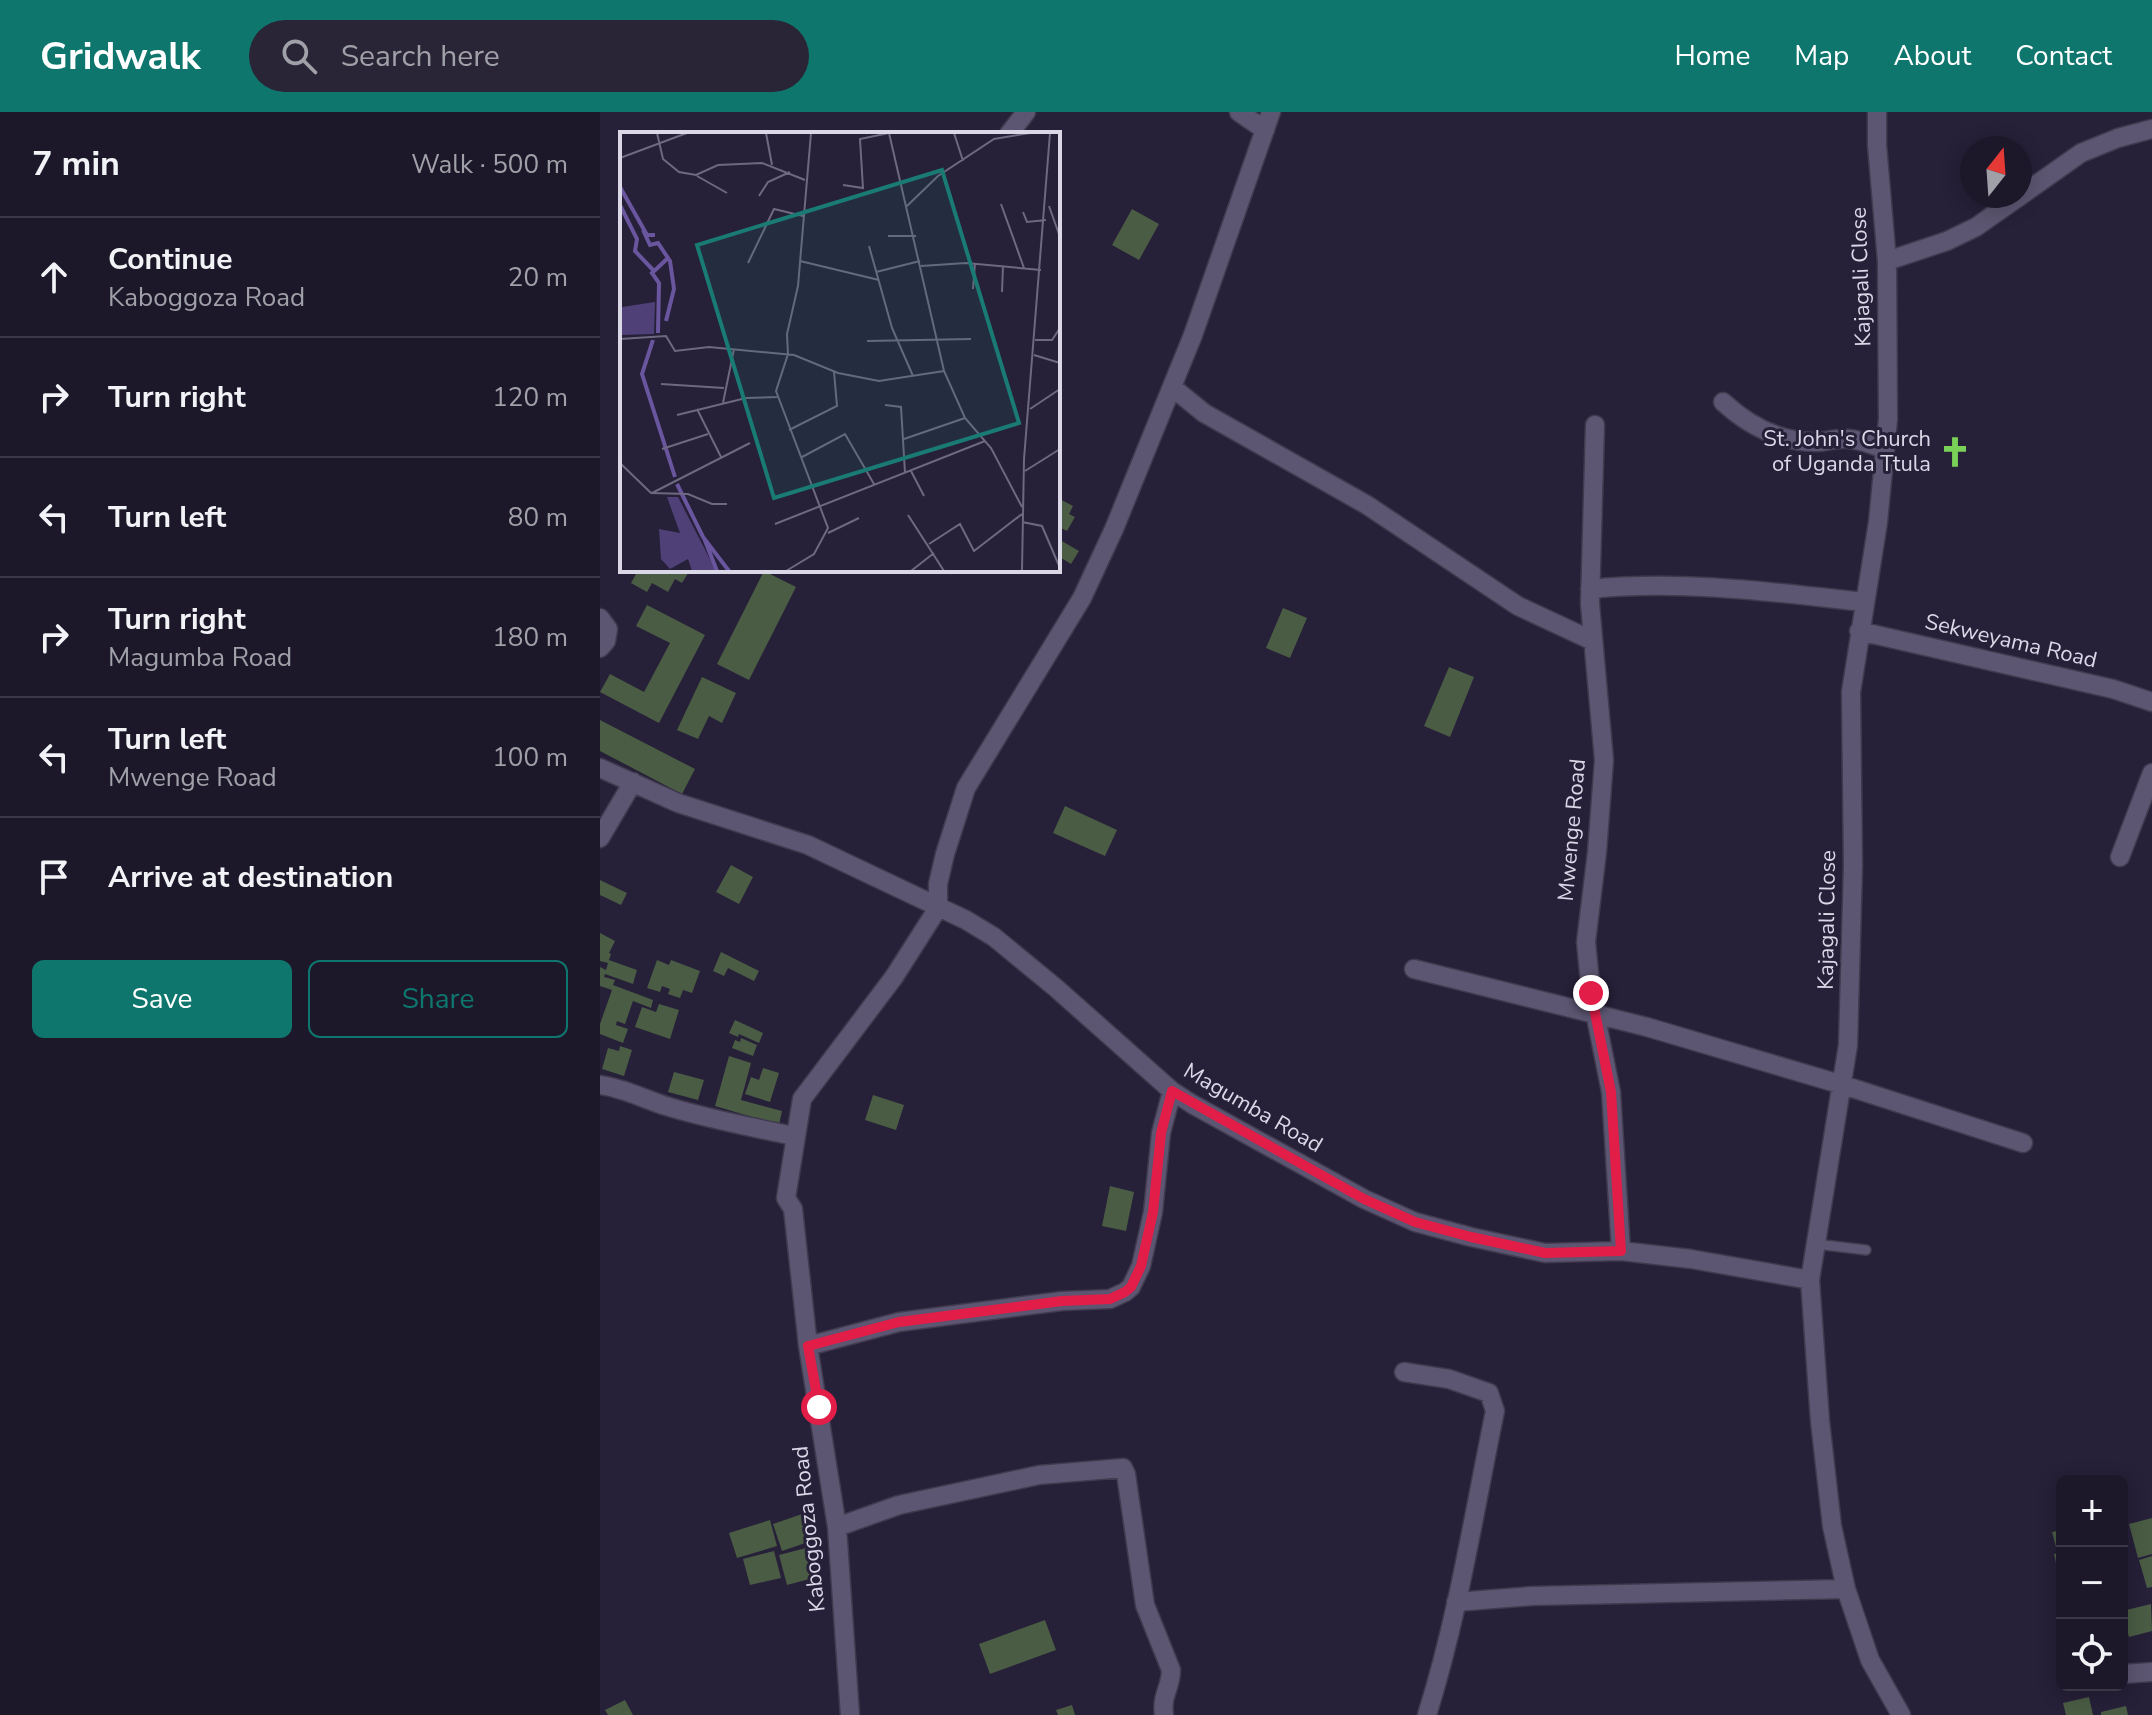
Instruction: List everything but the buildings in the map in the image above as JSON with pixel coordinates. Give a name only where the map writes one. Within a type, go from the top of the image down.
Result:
[{"type":"street","points":[[1011,132],[1026,112]]},
{"type":"street","points":[[938,908],[938,884],[945,854],[966,788],[1082,598],[1172,387],[1268,121],[1239,112]]},
{"type":"street","name":"Kajagali Close","points":[[1877,112],[1887,261],[1888,419],[1878,522],[1851,692],[1853,866],[1848,1045],[1810,1280],[1820,1421],[1832,1526],[1846,1589],[1870,1660],[1901,1715]]},
{"type":"street","points":[[1887,261],[1947,241],[1976,227],[2081,153],[2152,129]]},
{"type":"street","points":[[1172,387],[1204,413],[1367,505],[1518,606],[1591,640]]},
{"type":"street","points":[[1723,402],[1757,427],[1781,437],[1820,442],[1850,439],[1885,449]]},
{"type":"street","name":"Mwenge Road","points":[[1595,425],[1591,640],[1604,760],[1586,942],[1595,1015],[1611,1092],[1621,1251]]},
{"type":"street","points":[[1590,589],[1715,586],[1864,602]]},
{"type":"street","points":[[600,618],[608,629],[606,641],[600,648]]},
{"type":"street","name":"Sekweyama Road","points":[[1859,631],[2113,689],[2152,702]]},
{"type":"street","name":"Magumba Road","points":[[600,768],[678,803],[808,845],[966,920],[994,937],[1056,988],[1172,1091],[1364,1199],[1415,1222],[1545,1253],[1621,1251],[1691,1259],[1810,1280]]},
{"type":"street","points":[[2120,857],[2152,773]]},
{"type":"street","points":[[600,838],[633,782]]},
{"type":"street","name":"Kaboggoza Road","points":[[850,1715],[837,1527],[808,1346],[793,1209],[786,1198],[802,1099],[894,977],[938,908]]},
{"type":"street","points":[[1414,969],[1647,1027],[2023,1143]]},
{"type":"street","points":[[600,1085],[705,1117],[794,1136]]},
{"type":"street","points":[[808,1346],[913,1320],[1062,1301],[1110,1299],[1125,1292],[1131,1287],[1141,1266],[1153,1212],[1161,1133],[1172,1091]]},
{"type":"street","points":[[1404,1372],[1476,1387],[1489,1393],[1495,1411],[1456,1602],[1439,1678],[1427,1715]]},
{"type":"street","points":[[837,1527],[899,1505],[1025,1478],[1076,1470],[1123,1468],[1145,1605],[1171,1670],[1171,1680],[1162,1699],[1164,1715]]},
{"type":"street","points":[[1456,1602],[1546,1596],[1846,1589]]},
{"type":"street","points":[[2128,1674],[2152,1672]]},
{"type":"lane","points":[[1816,1244],[1866,1250]]},
{"type":"place","name":"St. John's Church of Uganda Ttula","points":[[1955,452]]},
{"type":"route","points":[[819,1407],[808,1346],[899,1322],[954,1313],[1110,1299],[1131,1287],[1141,1266],[1153,1212],[1161,1133],[1172,1091],[1364,1199],[1415,1222],[1545,1253],[1621,1251],[1611,1092],[1591,993]]}]
